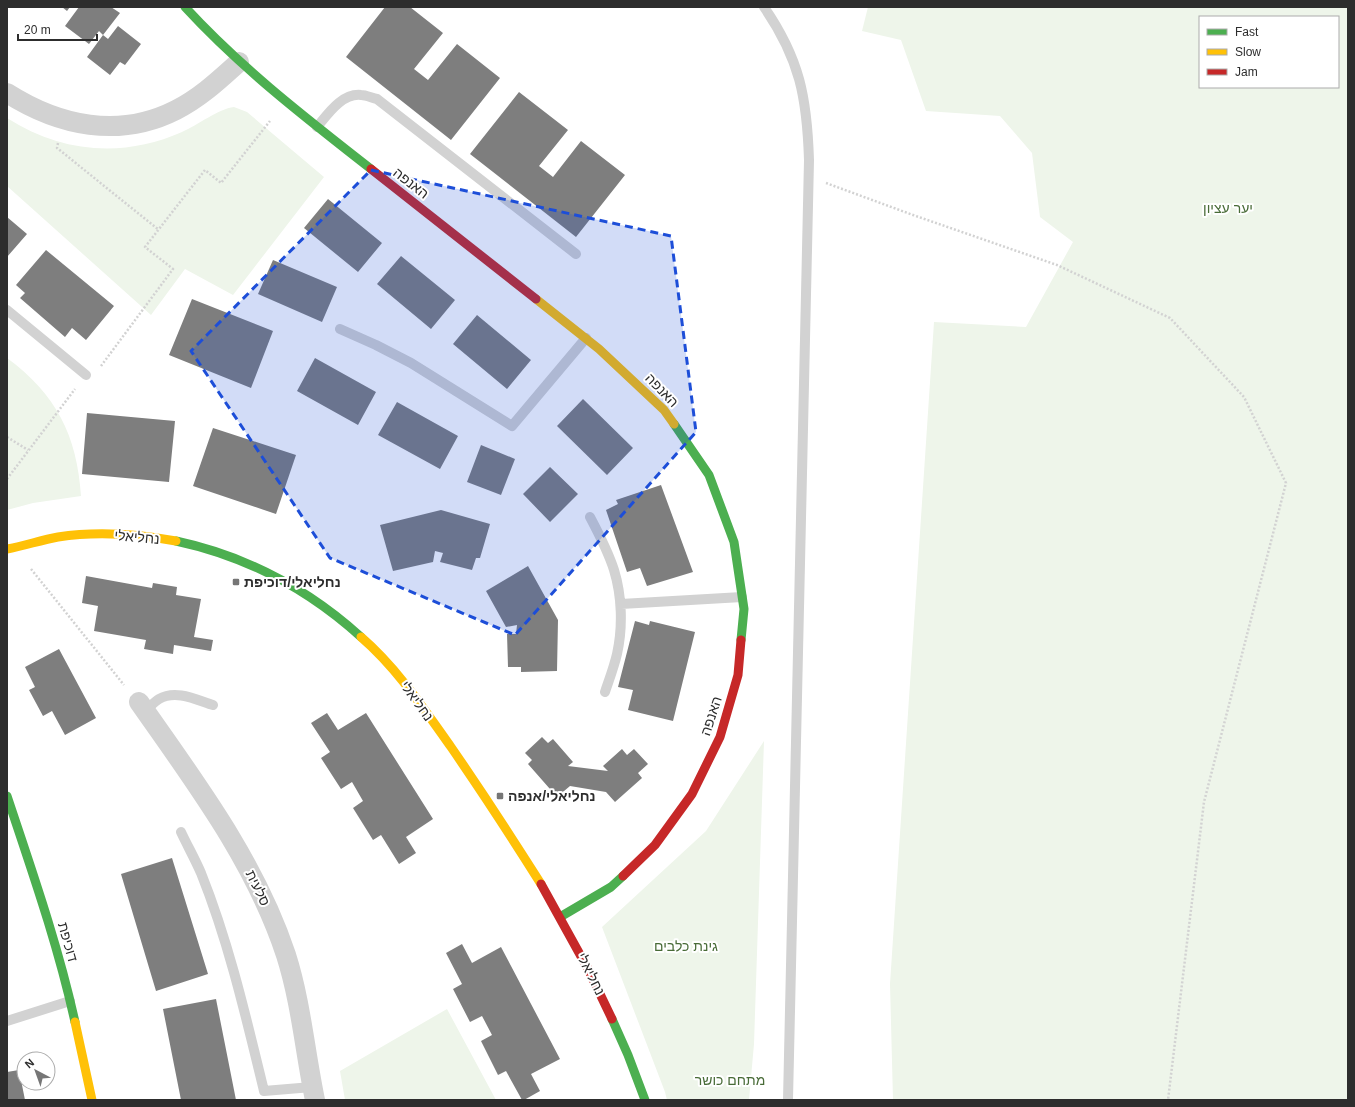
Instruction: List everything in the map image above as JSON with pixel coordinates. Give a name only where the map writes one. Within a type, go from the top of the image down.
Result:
[{"type":"street","name":"האנפה","points":[[185,7],[204,29],[239,62],[285,101],[599,349],[664,410],[709,475],[734,542],[744,609],[738,675],[720,737],[692,794],[655,845],[611,887],[560,917]]},
{"type":"street","points":[[7,93],[19,101],[49,115],[77,123],[104,127],[129,125],[153,120],[176,110],[218,82],[239,62]]},
{"type":"street","name":"נחליאלי","points":[[9,550],[65,536],[115,534],[163,538],[210,549],[253,566],[294,586],[325,607],[364,639],[393,669],[408,688],[503,824],[544,888],[580,952],[611,1015],[645,1100]]},
{"type":"street","name":"סלעית","points":[[142,707],[220,819],[249,869],[266,903],[286,954],[296,989],[313,1093]]},
{"type":"street","name":"דוכיפת","points":[[7,796],[41,899],[70,1001],[92,1100]]},
{"type":"lane","points":[[764,7],[781,32],[794,58],[803,89],[808,123],[809,177],[788,1100]]},
{"type":"lane","points":[[317,127],[334,106],[347,98],[361,94],[377,99],[576,254]]},
{"type":"lane","points":[[7,310],[86,375]]},
{"type":"lane","points":[[340,329],[411,363],[512,426],[586,338]]},
{"type":"lane","points":[[590,517],[608,554],[614,571],[621,604],[620,638],[617,655],[605,692]]},
{"type":"lane","points":[[621,604],[742,598]]},
{"type":"lane","points":[[142,707],[160,698],[173,694],[186,696],[214,705]]},
{"type":"lane","points":[[180,832],[200,872],[226,944],[242,1000],[264,1091],[313,1093]]},
{"type":"lane","points":[[7,1021],[70,1001]]},
{"type":"path","points":[[7,479],[86,375],[92,378],[173,269],[145,247],[205,170],[221,183],[285,101]]},
{"type":"path","points":[[59,118],[58,148],[159,230]]},
{"type":"path","points":[[809,177],[1057,265],[1170,318],[1244,397],[1286,483],[1204,802],[1168,1100]]},
{"type":"path","points":[[7,437],[28,450]]},
{"type":"path","points":[[9,550],[142,707]]},
{"type":"highlighted area","points":[[371,170],[671,236],[696,432],[515,635],[330,558],[191,351]]},
{"type":"green space","name":"יער עציון","points":[[868,7],[1348,7],[1348,1100],[893,1100],[890,984],[934,322],[1026,327],[1073,242],[1040,217],[1032,153],[1000,116],[926,111],[901,40],[862,31]]},
{"type":"green space","points":[[234,107],[247,112],[324,177],[233,295],[185,269],[151,315],[7,186],[7,118],[28,130],[49,139],[71,145],[93,148],[115,148],[138,146],[160,140],[182,132],[221,111]]},
{"type":"green space","points":[[7,358],[39,386],[51,401],[61,418],[69,435],[75,454],[81,496],[33,503],[7,510]]},
{"type":"green space","name":"גינת כלבים","points":[[764,741],[754,1044],[749,1100],[667,1100],[602,927],[706,831]]},
{"type":"green space","points":[[447,1009],[496,1100],[345,1100],[340,1071]]},
{"type":"building","points":[[62,7],[70,7],[67,11]]},
{"type":"building","points":[[79,7],[111,7],[120,13],[103,35],[99,31],[89,44],[65,26]]},
{"type":"building","points":[[385,7],[410,7],[443,33],[414,69],[428,80],[457,44],[500,78],[451,140],[346,57]]},
{"type":"building","points":[[118,26],[141,44],[125,65],[120,62],[110,75],[87,57],[103,35],[108,39]]},
{"type":"building","points":[[519,92],[568,130],[539,166],[553,177],[581,141],[625,175],[576,237],[470,154]]},
{"type":"building","points":[[328,199],[382,243],[358,272],[304,228]]},
{"type":"building","points":[[7,217],[27,234],[7,257]]},
{"type":"building","points":[[46,250],[114,306],[86,340],[72,328],[65,337],[20,298],[25,293],[16,285]]},
{"type":"building","points":[[401,256],[455,300],[431,329],[377,284]]},
{"type":"building","points":[[273,260],[337,287],[322,322],[258,294]]},
{"type":"building","points":[[192,299],[273,331],[251,388],[169,355]]},
{"type":"building","points":[[477,315],[531,360],[507,389],[453,344]]},
{"type":"building","points":[[315,358],[376,392],[358,425],[297,391]]},
{"type":"building","points":[[583,399],[633,448],[607,475],[557,426]]},
{"type":"building","points":[[397,402],[458,436],[440,469],[378,435]]},
{"type":"building","points":[[87,413],[175,421],[169,482],[82,474]]},
{"type":"building","points":[[213,428],[296,455],[276,514],[193,486]]},
{"type":"building","points":[[481,445],[515,459],[501,495],[467,482]]},
{"type":"building","points":[[550,467],[578,494],[550,522],[523,494]]},
{"type":"building","points":[[661,485],[693,572],[647,586],[640,568],[627,572],[606,510],[618,504],[616,500]]},
{"type":"building","points":[[441,510],[490,524],[480,558],[476,558],[472,570],[440,562],[443,553],[435,551],[433,562],[393,571],[380,525]]},
{"type":"building","points":[[528,566],[558,620],[557,671],[521,672],[521,667],[508,667],[507,634],[516,634],[517,625],[506,627],[486,591]]},
{"type":"building","points":[[86,576],[152,588],[153,583],[177,587],[176,595],[201,599],[194,637],[213,640],[211,651],[174,645],[173,654],[144,649],[146,640],[94,631],[98,606],[82,603]]},
{"type":"building","points":[[635,621],[649,625],[650,621],[695,632],[673,721],[628,710],[633,690],[618,687]]},
{"type":"building","points":[[59,649],[96,718],[65,735],[52,711],[43,716],[29,690],[35,687],[25,667]]},
{"type":"building","points":[[327,713],[338,730],[366,713],[433,819],[406,837],[416,853],[399,864],[381,835],[373,840],[353,808],[363,801],[352,782],[341,789],[321,758],[330,752],[311,723]]},
{"type":"building","points":[[542,737],[548,743],[553,739],[573,762],[568,766],[608,771],[603,766],[622,749],[627,755],[634,749],[648,764],[638,773],[642,778],[615,802],[606,792],[570,786],[557,797],[528,764],[532,760],[525,753]]},
{"type":"building","points":[[172,858],[208,974],[156,991],[121,874]]},
{"type":"building","points":[[462,944],[472,963],[501,947],[560,1059],[531,1074],[540,1091],[524,1100],[522,1100],[506,1071],[498,1075],[481,1041],[492,1035],[482,1016],[470,1022],[453,989],[462,984],[446,953]]},
{"type":"building","points":[[216,999],[236,1100],[181,1100],[163,1009]]},
{"type":"building","points":[[16,1070],[16,1091],[23,1091],[25,1100],[7,1100],[7,1072]]},
{"type":"traffic: fast","points":[[185,7],[251,72],[371,169]]},
{"type":"traffic: fast","points":[[674,424],[709,475],[734,542],[744,609],[741,640]]},
{"type":"traffic: fast","points":[[176,541],[202,547],[227,556],[251,565],[275,577],[298,589],[320,604],[361,637]]},
{"type":"traffic: fast","points":[[7,796],[53,936],[75,1022]]},
{"type":"traffic: fast","points":[[560,917],[611,887],[623,876]]},
{"type":"traffic: fast","points":[[612,1019],[628,1055],[645,1100]]},
{"type":"traffic: slow","points":[[536,299],[599,349],[664,410],[674,424]]},
{"type":"traffic: slow","points":[[7,549],[58,537],[88,534],[132,535],[176,541]]},
{"type":"traffic: slow","points":[[361,637],[398,675],[420,704],[474,781],[541,884]]},
{"type":"traffic: slow","points":[[75,1022],[92,1100]]},
{"type":"traffic: jam","points":[[371,169],[536,299]]},
{"type":"traffic: jam","points":[[623,876],[655,845],[692,794],[720,737],[738,675],[741,640]]},
{"type":"traffic: jam","points":[[541,884],[588,969],[612,1019]]},
{"type":"place","name":"נחליאלי/דוכיפת","points":[[236,582]]},
{"type":"place","name":"נחליאלי/אנפה","points":[[500,796]]},
{"type":"park label","name":"מתחם כושר","points":[[730,1080]]}]
